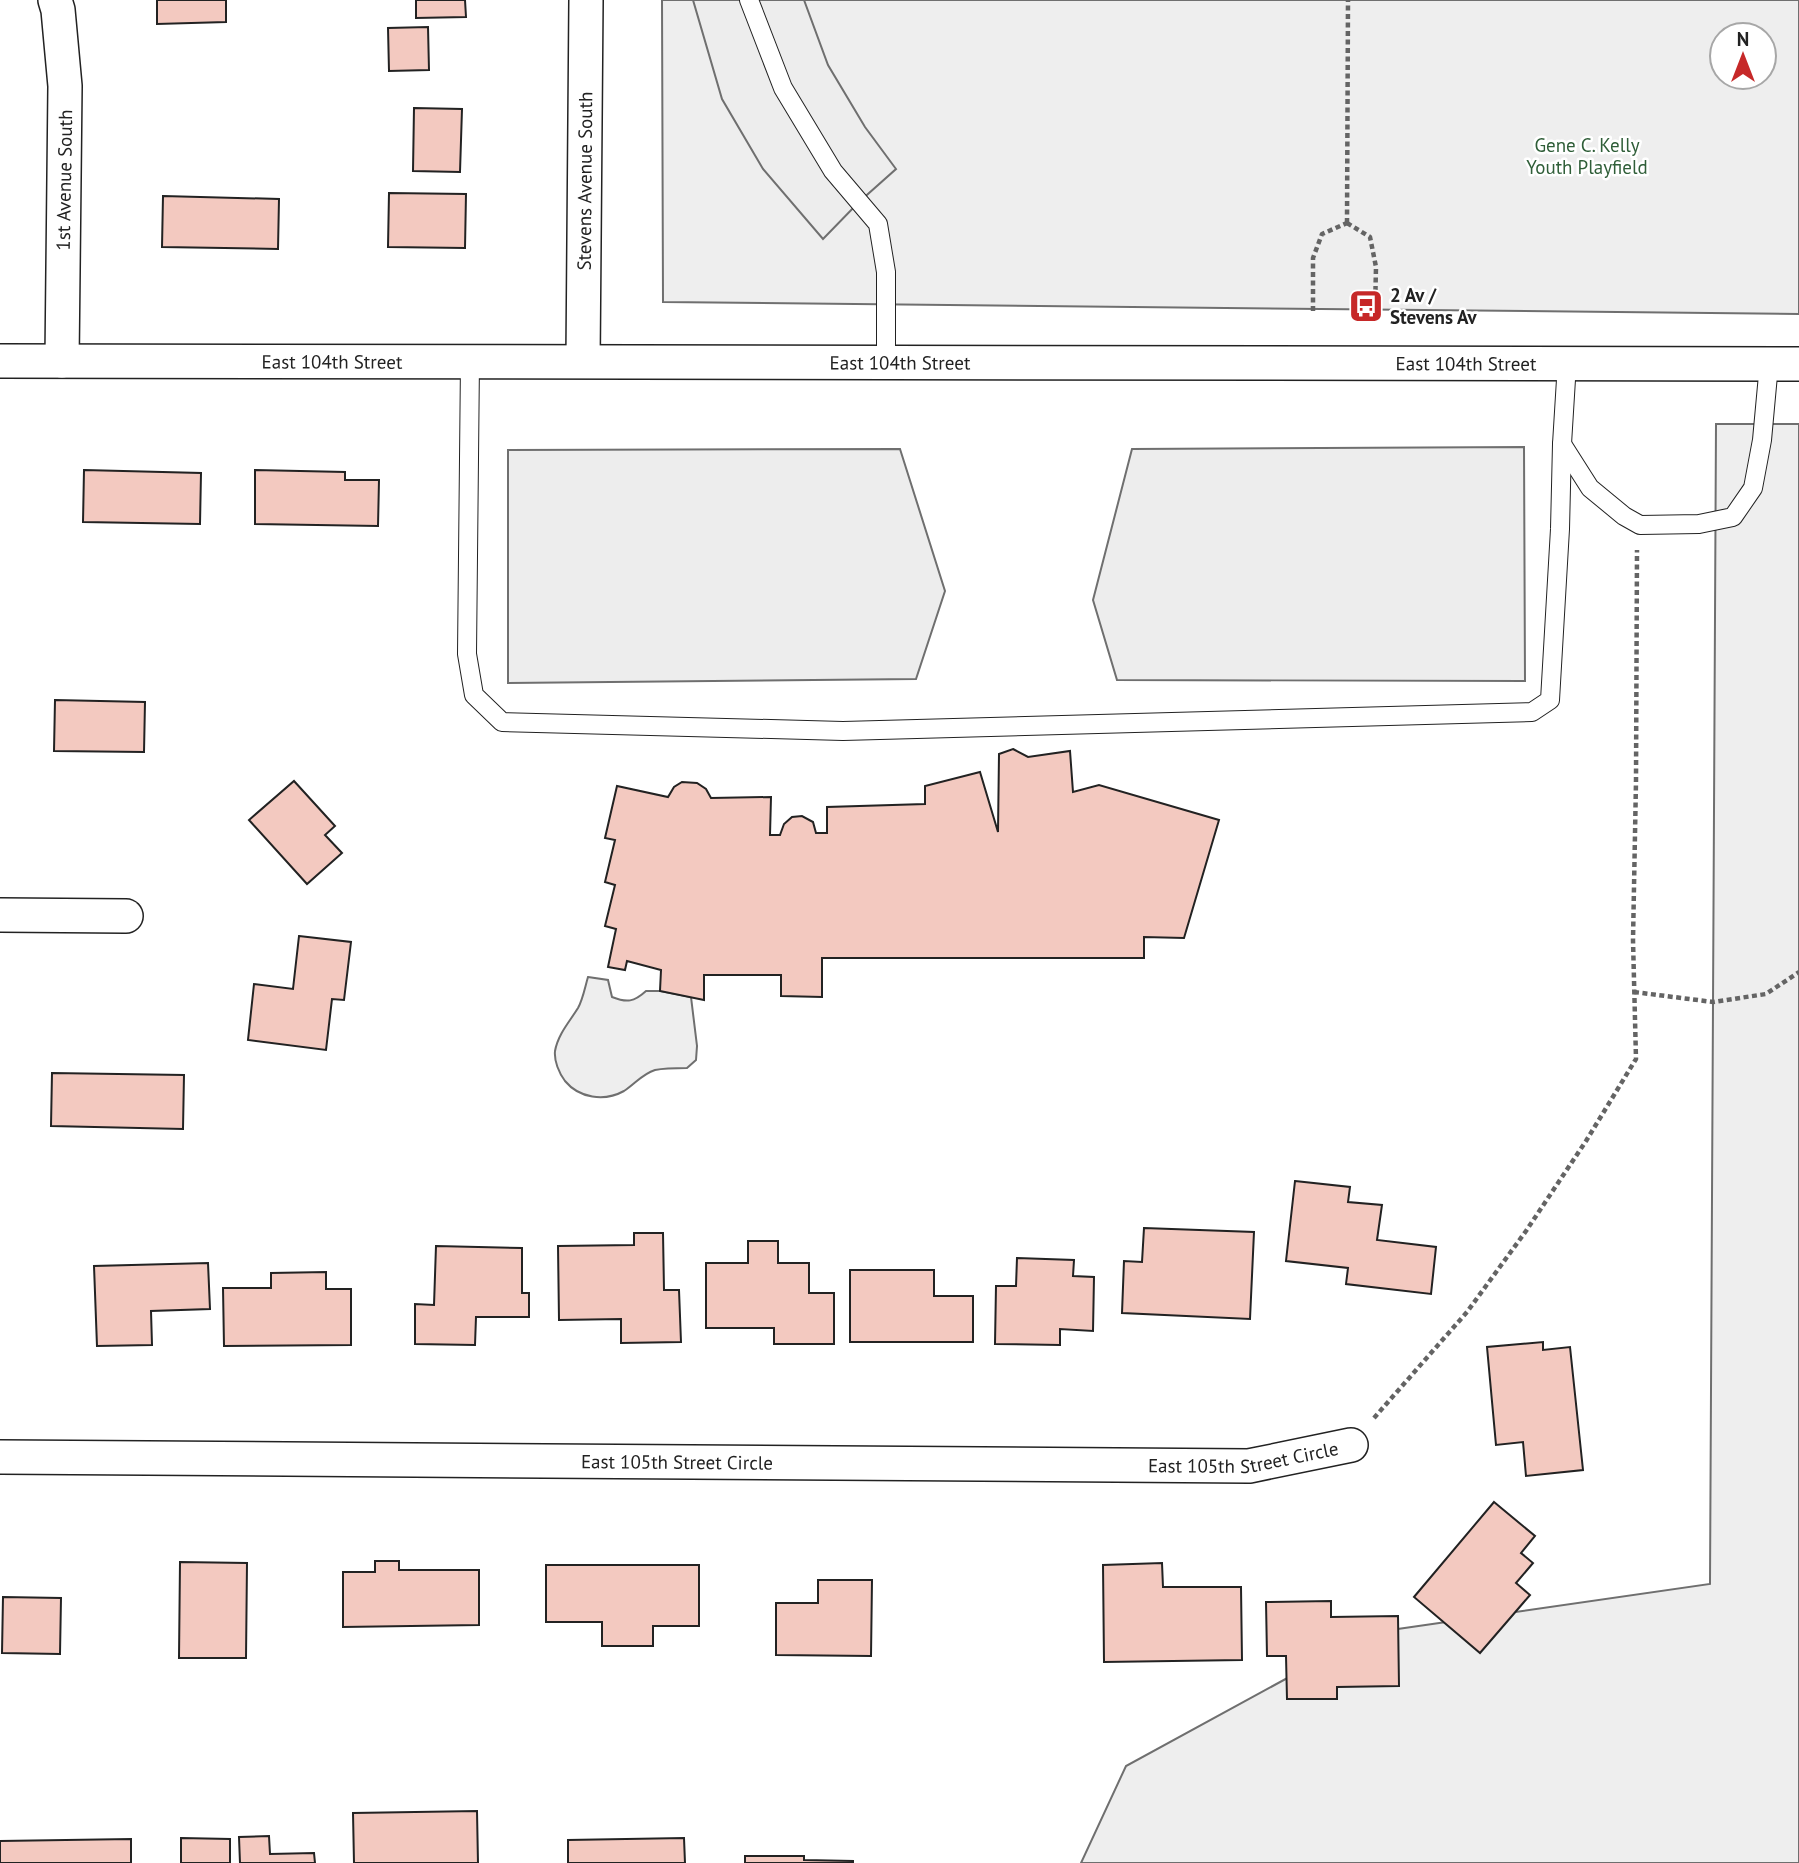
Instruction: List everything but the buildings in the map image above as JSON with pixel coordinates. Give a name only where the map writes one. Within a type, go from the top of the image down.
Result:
[{"type":"street","name":"1st Avenue South","points":[[55,0],[65,86],[62,361]]},
{"type":"street","name":"Stevens Avenue South","points":[[583,361],[586,0]]},
{"type":"street","name":"East 104th Street","points":[[0,360],[1784,364]]},
{"type":"street","points":[[0,915],[126,916]]},
{"type":"street","name":"East 105th Street Circle","points":[[0,1457],[1249,1466],[1351,1444]]},
{"type":"lane","points":[[749,0],[783,89],[833,171],[878,224],[886,272],[886,362]]},
{"type":"lane","points":[[470,361],[467,654],[474,695],[502,722],[842,731],[1532,712],[1550,699],[1567,363]]},
{"type":"lane","points":[[1562,444],[1591,488],[1624,516],[1640,525],[1699,524],[1733,517],[1753,488],[1762,440],[1784,364]]},
{"type":"path","points":[[1347,223],[1348,0]]},
{"type":"path","points":[[1313,311],[1313,258],[1322,234],[1347,223]]},
{"type":"path","points":[[1347,223],[1370,237],[1376,267],[1376,312]]},
{"type":"path","points":[[1351,1444],[1467,1312],[1526,1231],[1636,1059],[1633,940],[1637,559],[1640,525]]},
{"type":"path","points":[[1634,992],[1713,1002],[1766,994],[1799,972]]},
{"type":"green space","name":"Gene C. Kelly Youth Playfield","points":[[662,0],[1799,0],[1799,314],[663,302]]},
{"type":"green space","points":[[1716,424],[1799,424],[1799,1863],[1081,1863],[1126,1766],[1370,1633],[1710,1584]]},
{"type":"green space","points":[[588,977],[608,980],[612,997],[622,1000],[634,999],[646,991],[691,997],[697,1046],[696,1060],[687,1068],[650,1072],[624,1091],[608,1096],[585,1095],[571,1087],[559,1071],[555,1051],[561,1033],[580,1004]]},
{"type":"shaded area","points":[[693,0],[804,0],[828,65],[865,127],[896,169],[823,239],[763,169],[722,99]]},
{"type":"shaded area","points":[[1524,447],[1525,681],[1117,680],[1093,600],[1132,449]]},
{"type":"shaded area","points":[[900,449],[945,591],[916,679],[508,683],[508,450]]},
{"type":"place","name":"2 Av / Stevens Av","points":[[1366,306]]}]
